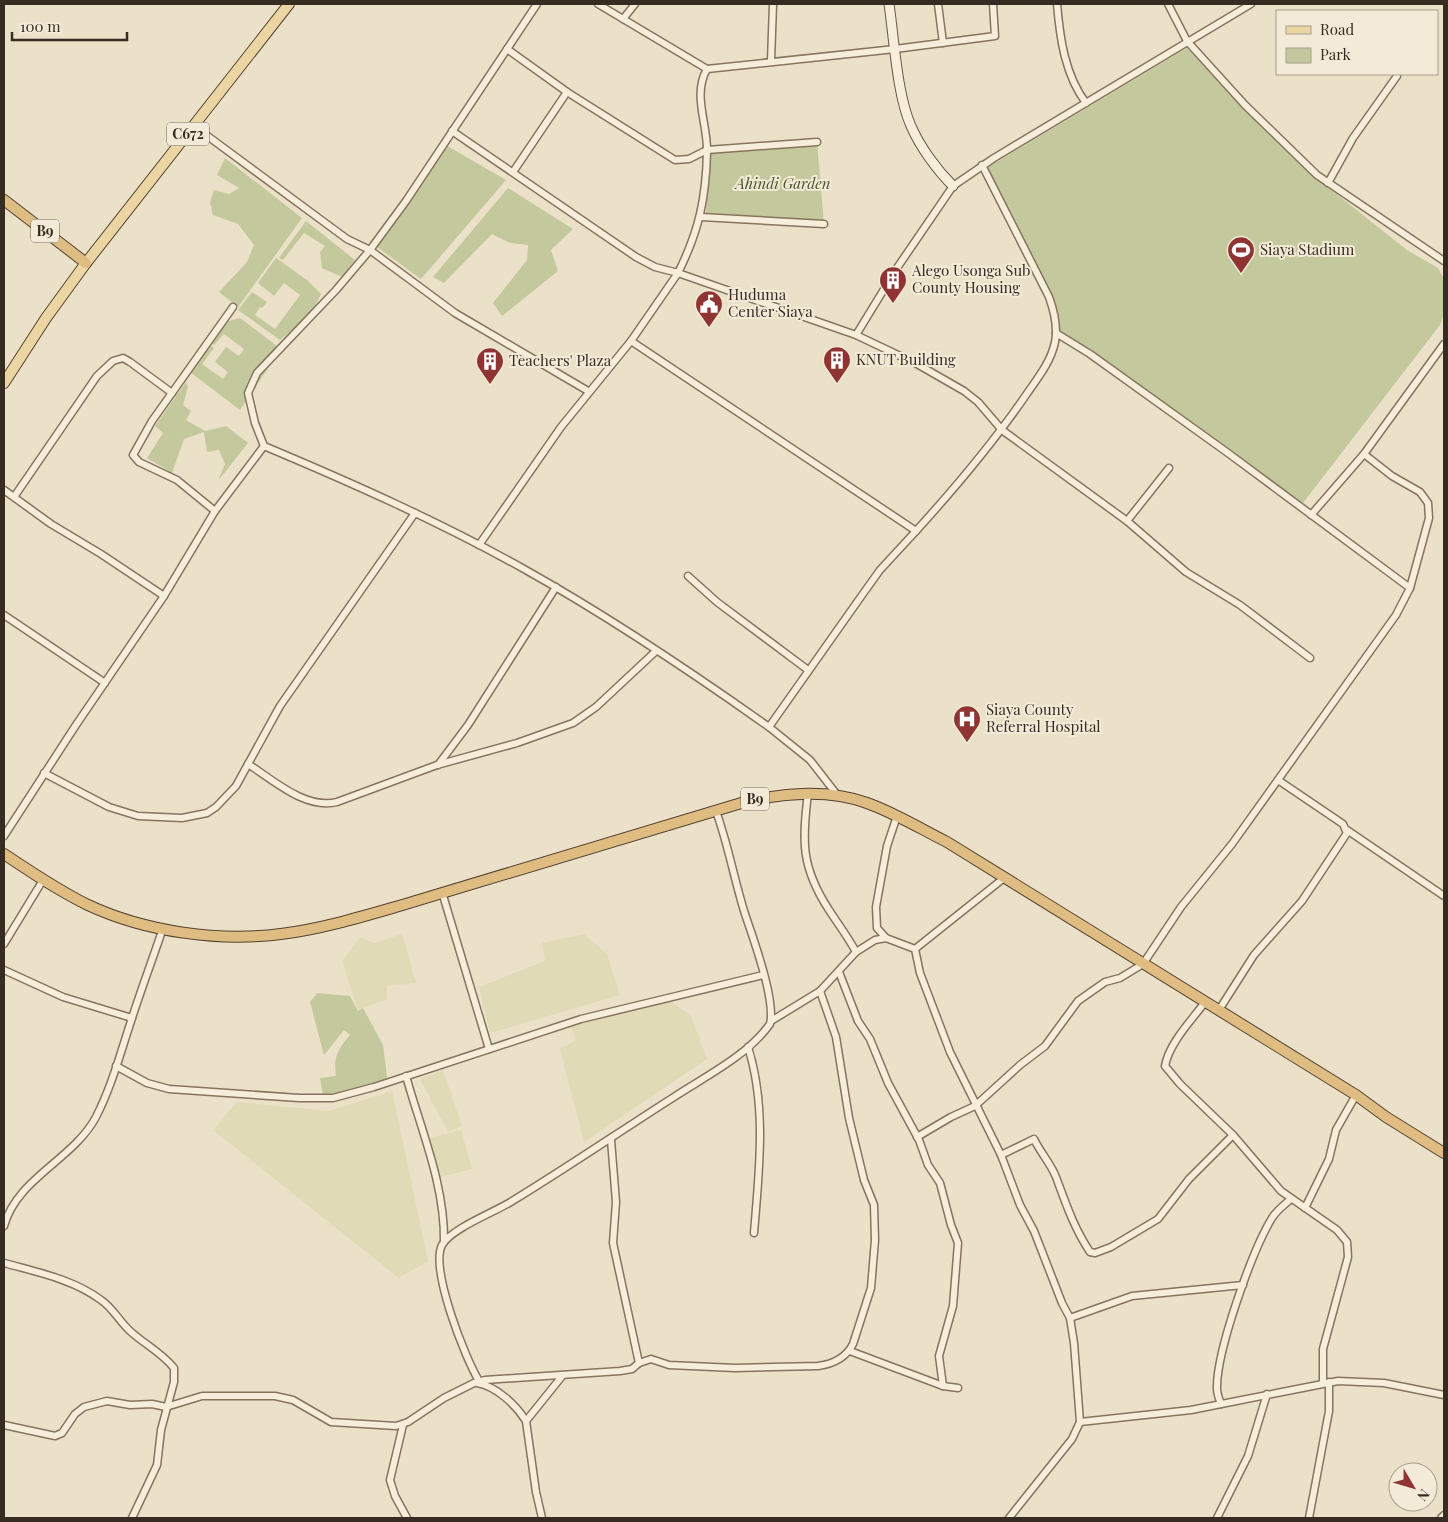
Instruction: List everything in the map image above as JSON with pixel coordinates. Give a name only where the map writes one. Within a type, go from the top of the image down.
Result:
[{"type":"highway","name":"B9","points":[[4,200],[86,263]]},
{"type":"highway","name":"B9","points":[[4,854],[43,880],[106,912],[163,928],[217,936],[282,934],[353,919],[764,798],[808,793],[866,802],[947,842],[1356,1095],[1386,1117],[1444,1153]]},
{"type":"main road","name":"C672","points":[[4,383],[46,318],[86,263],[289,4]]},
{"type":"main road","points":[[890,4],[895,50],[905,107],[911,127],[928,155],[953,186]]},
{"type":"street","points":[[537,4],[406,201],[370,250],[336,290],[257,373],[250,384],[248,392],[250,406],[264,446],[416,513],[556,587],[769,727],[816,767],[839,797]]},
{"type":"street","points":[[598,4],[707,69],[895,50],[994,36],[993,4]]},
{"type":"street","points":[[623,19],[635,4]]},
{"type":"street","points":[[771,62],[773,4]]},
{"type":"street","points":[[938,4],[943,43]]},
{"type":"street","points":[[1056,4],[1068,69],[1077,91],[1086,104]]},
{"type":"street","points":[[1168,4],[1187,41],[1245,105],[1328,183],[1444,261]]},
{"type":"street","points":[[856,335],[897,268],[953,186],[982,165],[1251,4]]},
{"type":"street","points":[[507,49],[567,92],[675,160],[689,159],[707,150],[817,142]]},
{"type":"street","points":[[479,545],[588,391],[631,340],[678,273],[693,242],[701,217],[707,150],[701,112],[701,86],[707,69]]},
{"type":"street","points":[[1328,183],[1353,138],[1397,76]]},
{"type":"street","points":[[513,172],[567,92]]},
{"type":"street","points":[[194,126],[347,239],[370,250],[456,313],[588,391]]},
{"type":"street","points":[[452,131],[636,257],[655,267],[678,273],[856,335],[957,387],[978,402],[1002,430],[1127,521],[1186,572],[1240,604],[1310,658]]},
{"type":"street","points":[[769,727],[880,570],[967,474],[1002,430],[1052,353],[1056,332],[1054,313],[1049,297],[982,165]]},
{"type":"street","points":[[701,217],[824,224]]},
{"type":"street","points":[[215,511],[177,480],[140,462],[133,454],[141,438],[233,307]]},
{"type":"street","points":[[1056,332],[1090,354],[1410,588]]},
{"type":"street","points":[[631,340],[916,531]]},
{"type":"street","points":[[1311,515],[1364,454],[1444,344]]},
{"type":"street","points":[[14,496],[97,376],[112,361],[123,358],[172,393]]},
{"type":"street","points":[[4,836],[44,773],[164,596],[215,511],[264,446]]},
{"type":"street","points":[[918,1136],[975,1106],[1044,1046],[1078,1001],[1105,982],[1120,978],[1143,964],[1181,907],[1232,844],[1396,616],[1410,588],[1429,518],[1428,503],[1420,492],[1392,476],[1364,454]]},
{"type":"street","points":[[1127,521],[1169,468]]},
{"type":"street","points":[[4,490],[51,524],[101,554],[164,596]]},
{"type":"street","points":[[44,773],[92,800],[126,813],[162,819],[182,818],[206,813],[216,807],[227,798],[291,690],[416,513]]},
{"type":"street","points":[[688,576],[717,602],[808,670]]},
{"type":"street","points":[[437,765],[468,724],[556,587]]},
{"type":"street","points":[[4,615],[105,683]]},
{"type":"street","points":[[248,764],[300,797],[312,802],[330,804],[437,765],[517,743],[573,723],[596,706],[656,651]]},
{"type":"street","points":[[1278,780],[1444,896]]},
{"type":"street","points":[[808,793],[803,849],[807,865],[821,898],[856,952]]},
{"type":"street","points":[[716,811],[761,960],[771,1021]]},
{"type":"street","points":[[897,816],[887,846],[876,907],[877,928],[886,938],[915,949]]},
{"type":"street","points":[[1218,1010],[1254,954],[1302,901],[1346,836],[1347,830]]},
{"type":"street","points":[[915,949],[1004,878]]},
{"type":"street","points":[[4,944],[43,880]]},
{"type":"street","points":[[442,892],[489,1048]]},
{"type":"street","points":[[4,1220],[13,1204],[23,1192],[69,1150],[95,1119],[116,1066],[163,928]]},
{"type":"street","points":[[444,1242],[458,1230],[508,1203],[611,1140],[748,1047],[762,1035],[771,1021],[820,991],[856,952],[875,940],[886,938]]},
{"type":"street","points":[[915,949],[920,973],[950,1052],[975,1106],[1001,1155],[1020,1205],[1034,1231],[1062,1304],[1070,1318],[1076,1361],[1080,1422],[1072,1439],[1009,1518]]},
{"type":"street","points":[[4,970],[63,997],[132,1018]]},
{"type":"street","points":[[839,972],[858,1022],[870,1039],[888,1083],[918,1136],[926,1161],[940,1183],[958,1244],[953,1306],[939,1356],[943,1386]]},
{"type":"street","points":[[116,1066],[156,1087],[299,1098],[342,1096],[581,1019],[763,975]]},
{"type":"street","points":[[4,1425],[55,1436],[62,1433],[75,1414],[84,1407],[107,1401],[130,1406],[152,1404],[166,1407],[202,1396],[256,1394],[293,1400],[331,1422],[396,1426],[403,1424],[444,1398],[476,1382],[620,1371],[632,1369],[639,1362],[651,1359],[669,1365],[708,1367],[829,1365],[850,1351],[871,1288],[875,1225],[874,1205],[864,1180],[849,1118],[836,1037],[820,991]]},
{"type":"street","points":[[1205,1002],[1176,1042],[1166,1059],[1165,1066],[1180,1084],[1233,1135],[1272,1182],[1291,1199],[1337,1230],[1349,1249],[1323,1349],[1328,1411],[1309,1518]]},
{"type":"street","points":[[748,1047],[754,1074],[760,1128],[754,1233]]},
{"type":"street","points":[[406,1076],[434,1168],[444,1217],[444,1242],[439,1260],[449,1306],[476,1382]]},
{"type":"street","points":[[1305,1208],[1330,1159],[1336,1130],[1356,1095]]},
{"type":"street","points":[[1001,1155],[1034,1139],[1056,1175],[1061,1195],[1078,1232],[1090,1252],[1096,1253],[1111,1248],[1158,1219],[1190,1179],[1233,1135]]},
{"type":"street","points":[[611,1140],[616,1202],[613,1243],[639,1362]]},
{"type":"street","points":[[1221,1404],[1217,1390],[1219,1371],[1230,1324],[1243,1285],[1271,1219],[1291,1199]]},
{"type":"street","points":[[4,1263],[82,1288],[113,1310],[131,1333],[158,1351],[174,1368],[174,1382],[161,1430],[158,1465],[132,1518]]},
{"type":"street","points":[[1070,1318],[1132,1296],[1243,1285]]},
{"type":"street","points":[[850,1351],[943,1386],[958,1388]]},
{"type":"street","points":[[526,1421],[563,1374]]},
{"type":"street","points":[[476,1382],[494,1390],[522,1414],[526,1421],[536,1492],[542,1518]]},
{"type":"street","points":[[1080,1422],[1191,1410],[1326,1383],[1384,1383],[1444,1395]]},
{"type":"street","points":[[1217,1518],[1248,1456],[1267,1394]]},
{"type":"street","points":[[403,1424],[390,1480],[395,1496],[408,1518]]},
{"type":"street","points":[[1441,1518],[1444,1515]]},
{"type":"shaded area","points":[[402,934],[416,983],[387,986],[387,999],[358,1010],[342,961],[361,937],[374,943]]},
{"type":"shaded area","points":[[584,934],[607,954],[620,995],[490,1033],[479,987],[545,961],[542,943]]},
{"type":"shaded area","points":[[670,1001],[691,1016],[707,1059],[584,1142],[560,1049],[576,1040],[569,1022]]},
{"type":"shaded area","points":[[443,1070],[462,1126],[448,1132],[420,1079]]},
{"type":"shaded area","points":[[392,1091],[428,1261],[399,1278],[213,1130],[237,1102],[329,1111]]},
{"type":"shaded area","points":[[461,1130],[472,1169],[437,1178],[426,1139]]},
{"type":"green space","name":"Siaya Stadium","points":[[1187,48],[1247,112],[1334,192],[1407,250],[1438,268],[1444,279],[1444,314],[1440,325],[1303,503],[1161,402],[1056,333],[1051,292],[985,169]]},
{"type":"green space","name":"Ahindi Garden","points":[[817,142],[824,224],[706,217],[707,150]]},
{"type":"green space","points":[[444,144],[506,180],[421,279],[377,247]]},
{"type":"green space","points":[[225,158],[302,218],[238,307],[219,292],[247,262],[254,245],[238,224],[213,215],[210,202],[214,190],[229,194],[239,188],[217,175]]},
{"type":"green space","points":[[508,188],[573,229],[551,250],[558,271],[502,316],[493,303],[527,260],[528,245],[510,243],[492,234],[444,283],[433,277]]},
{"type":"green space","points":[[306,221],[355,260],[342,277],[322,268],[320,252],[325,246],[304,233],[283,260],[279,258]]},
{"type":"green space","points":[[276,258],[307,280],[321,294],[312,313],[280,340],[238,310],[252,292],[267,302],[262,308],[260,307],[255,315],[275,329],[300,295],[284,283],[274,296],[258,283]]},
{"type":"green space","points":[[240,318],[281,349],[240,410],[190,372],[210,345],[214,348],[202,364],[223,379],[228,372],[215,362],[226,347],[239,356],[244,349],[224,334],[214,345],[211,343],[225,322]]},
{"type":"green space","points":[[186,382],[188,387],[183,405],[191,411],[186,420],[205,431],[226,426],[248,443],[218,481],[225,464],[219,450],[207,452],[204,432],[184,439],[172,473],[147,458],[163,433],[155,426]]},
{"type":"green space","points":[[317,993],[350,996],[358,1011],[363,1008],[383,1045],[388,1085],[323,1095],[320,1078],[336,1076],[335,1064],[337,1054],[350,1035],[344,1030],[324,1055],[310,1002]]},
{"type":"place","name":"Siaya Stadium","points":[[1241,274]]},
{"type":"place","name":"Alego Usonga Sub County Housing","points":[[893,304]]},
{"type":"place","name":"Huduma Center Siaya","points":[[709,328]]},
{"type":"place","name":"KNUT Building","points":[[837,384]]},
{"type":"place","name":"Teachers' Plaza","points":[[490,385]]},
{"type":"place","name":"Siaya County Referral Hospital","points":[[967,743]]}]
